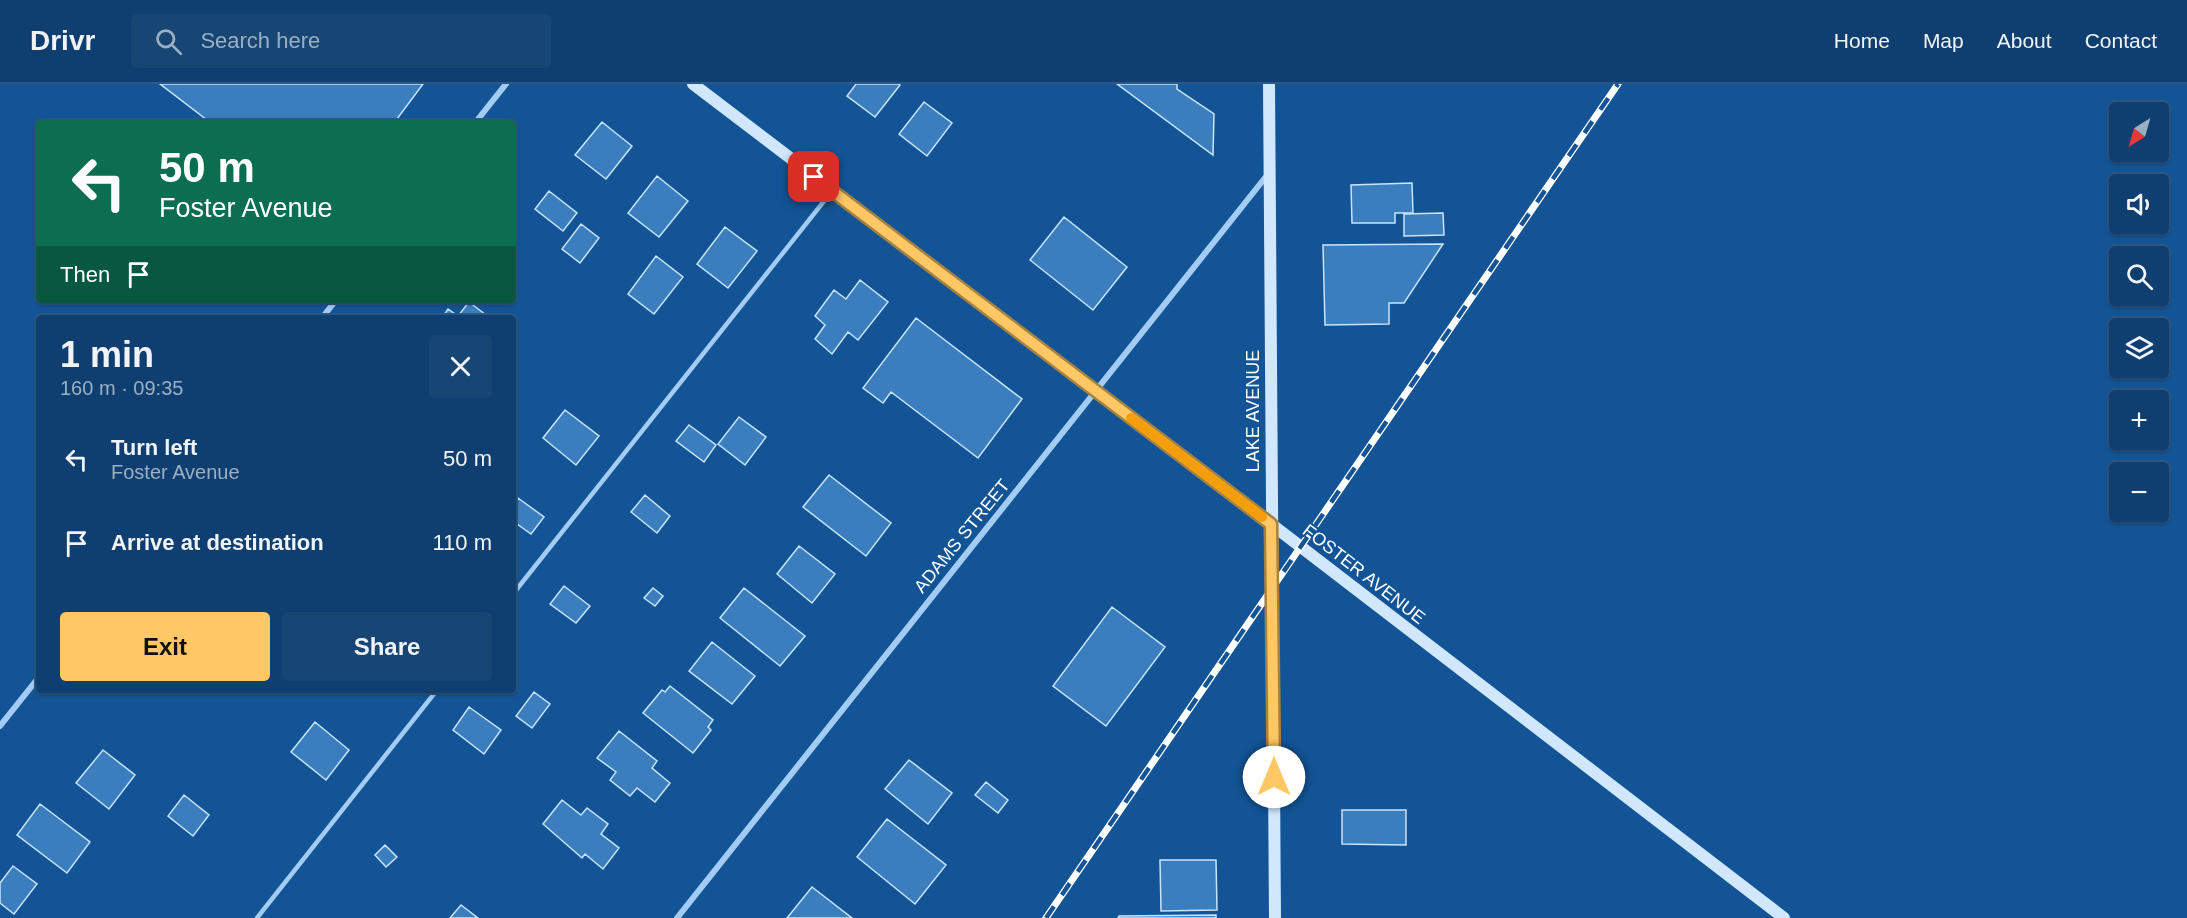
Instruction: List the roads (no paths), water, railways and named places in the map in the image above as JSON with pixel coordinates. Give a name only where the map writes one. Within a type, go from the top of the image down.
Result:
[{"type":"street","points":[[477,120],[506,84]]},
{"type":"street","name":"FOSTER AVENUE","points":[[693,84],[1784,918]]},
{"type":"street","name":"LAKE AVENUE","points":[[1269,84],[1275,918]]},
{"type":"street","name":"ADAMS STREET","points":[[676,918],[1270,172]]},
{"type":"street","points":[[324,315],[334,303]]},
{"type":"street","points":[[0,726],[36,680]]},
{"type":"lane","points":[[516,590],[832,191]]},
{"type":"lane","points":[[256,918],[435,693]]},
{"type":"railway","points":[[1046,918],[1618,84]]}]
